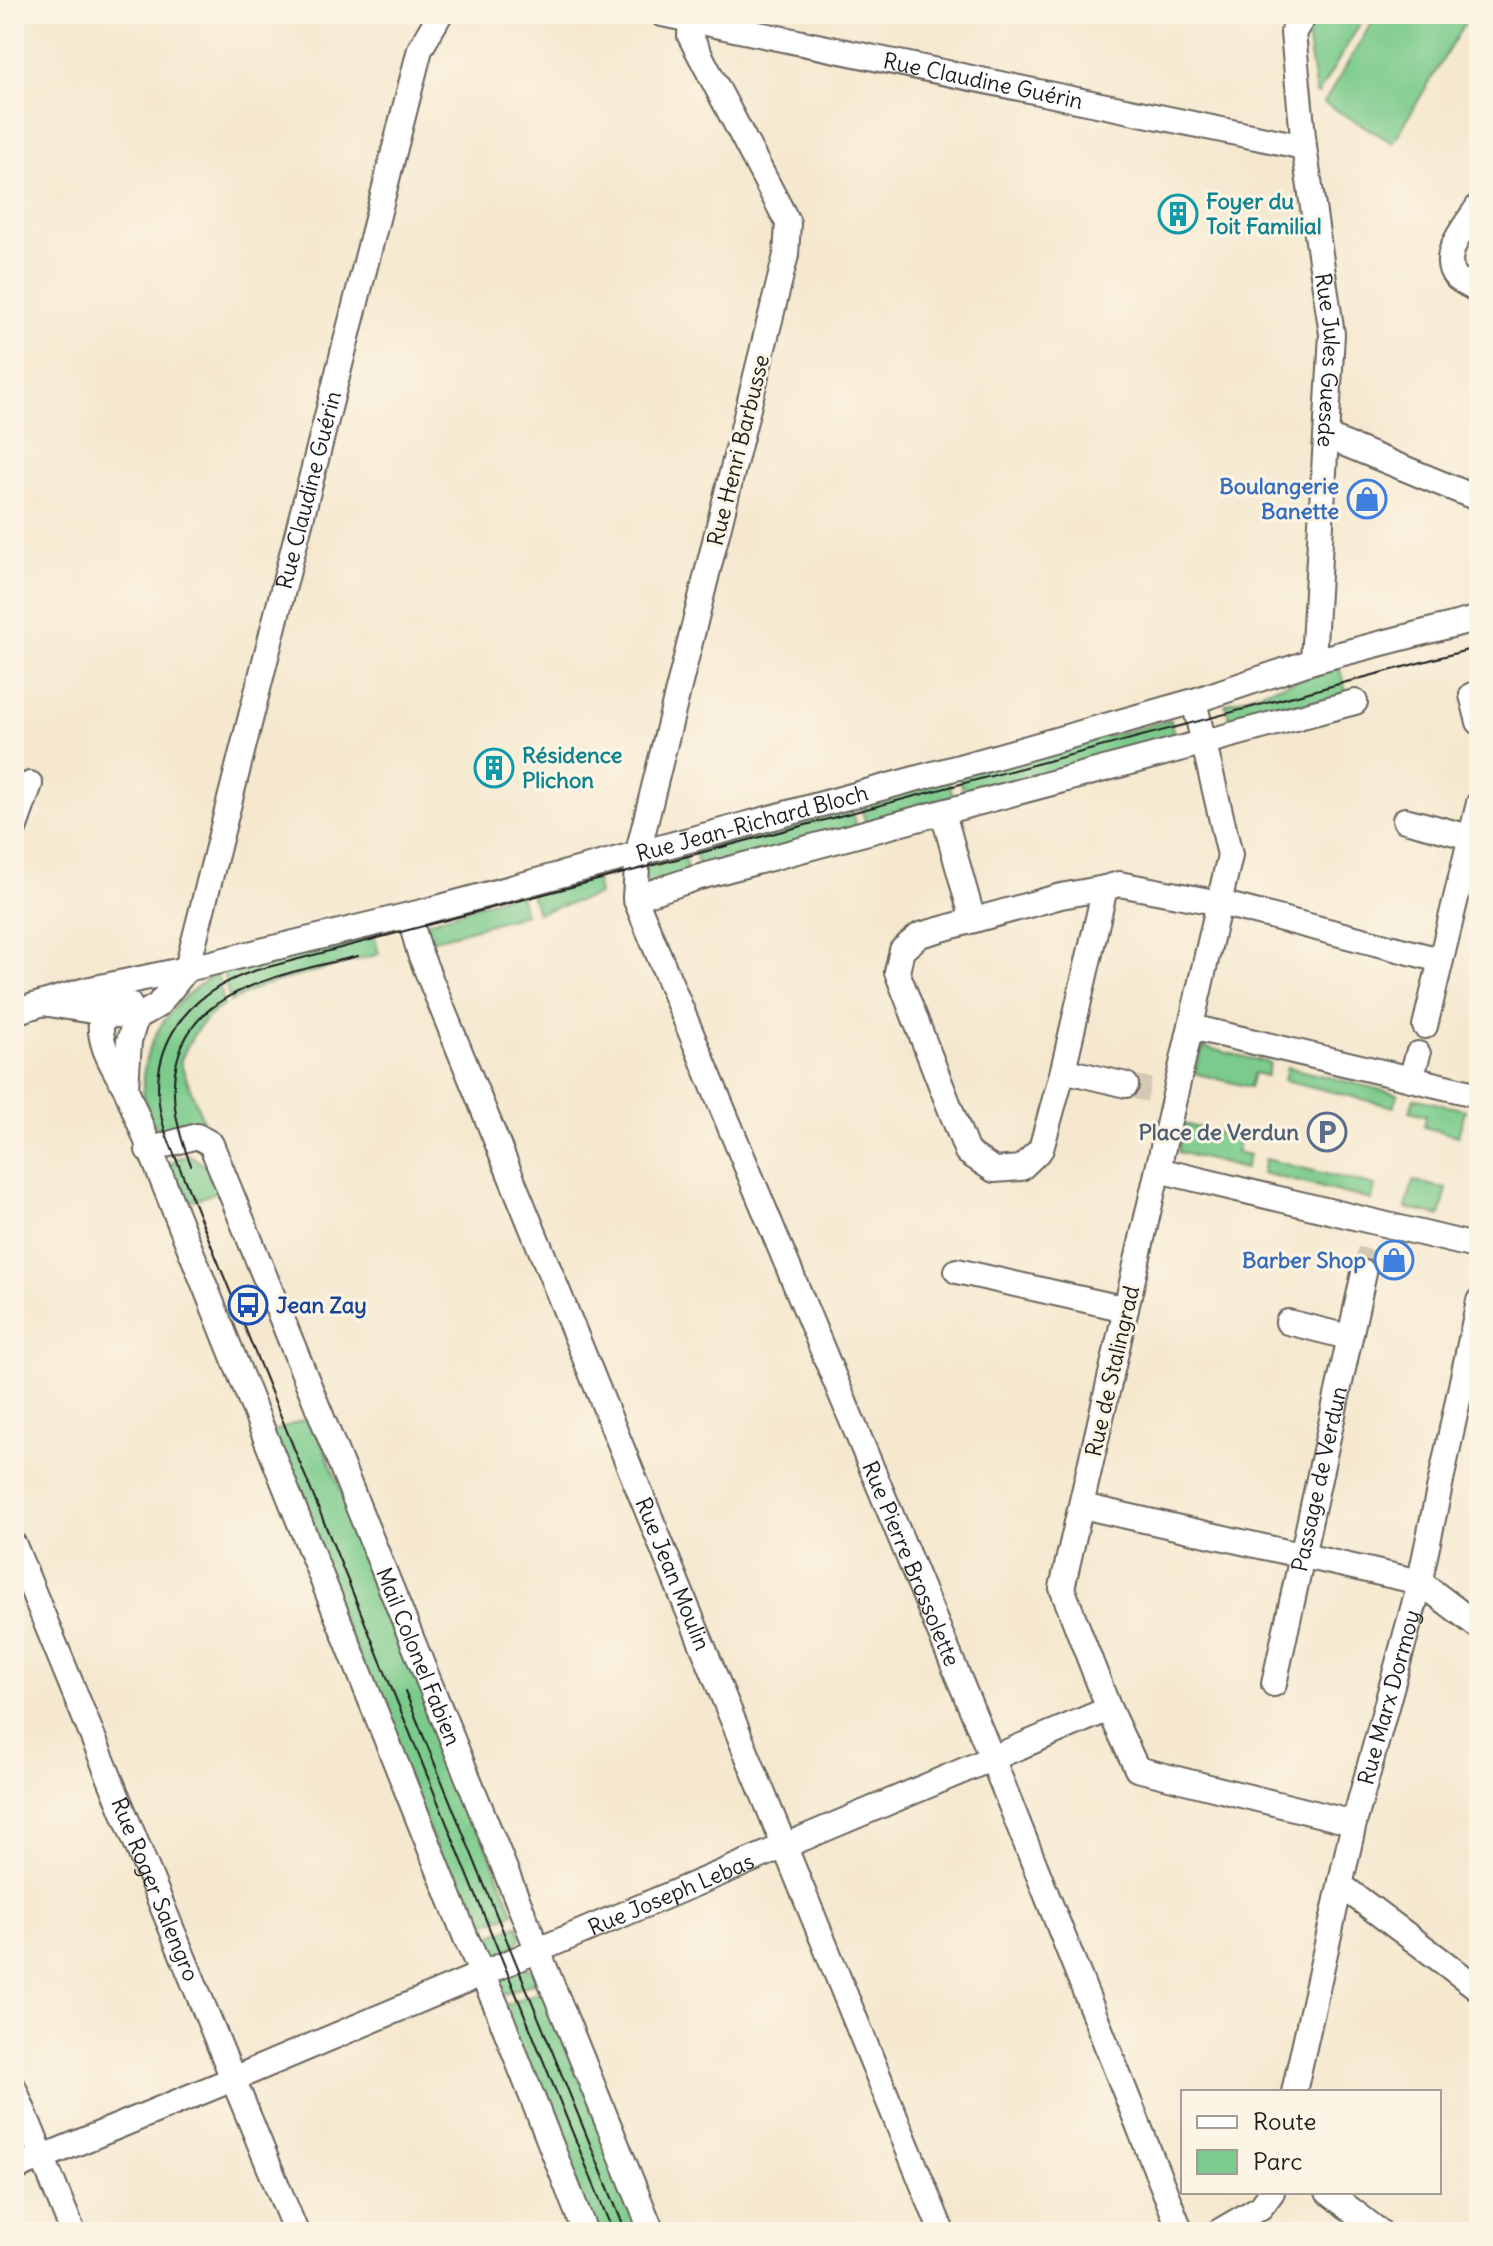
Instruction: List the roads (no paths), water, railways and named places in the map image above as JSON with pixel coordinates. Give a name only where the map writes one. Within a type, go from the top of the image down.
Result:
[{"type":"street","name":"Rue Claudine Guérin","points":[[187,969],[420,49],[440,14]]},
{"type":"street","name":"Rue Jules Guesde","points":[[1305,14],[1293,33],[1304,147],[1332,334],[1313,661]]},
{"type":"street","name":"Rue Claudine Guérin","points":[[673,16],[1304,147]]},
{"type":"street","name":"Rue Henri Barbusse","points":[[635,898],[638,852],[786,255],[788,223],[690,36],[673,16]]},
{"type":"street","points":[[1479,205],[1454,246],[1449,262],[1456,277],[1479,291]]},
{"type":"street","points":[[1328,437],[1479,499]]},
{"type":"street","name":"Rue Jean-Richard Bloch","points":[[14,1012],[86,990],[409,915],[1194,701],[1313,661],[1479,618]]},
{"type":"street","points":[[1472,695],[1479,722]]},
{"type":"street","name":"Rue de Stalingrad","points":[[1194,701],[1230,855],[1191,1027],[1165,1094],[1158,1170],[1062,1588],[1109,1709],[1137,1769],[1354,1823]]},
{"type":"street","name":"Rue Jean-Richard Bloch","points":[[635,898],[696,878],[1355,702]]},
{"type":"street","points":[[14,829],[30,784]]},
{"type":"street","points":[[1425,1026],[1479,803]]},
{"type":"street","points":[[943,813],[973,920]]},
{"type":"street","points":[[1405,820],[1470,837]]},
{"type":"street","points":[[1105,888],[1063,1070],[1041,1149],[1021,1168],[994,1170],[967,1152],[897,972],[902,950],[920,935],[1061,896],[1119,884],[1220,903],[1440,960]]},
{"type":"street","name":"Rue Pierre Brossolette","points":[[635,898],[992,1758],[1181,2232]]},
{"type":"street","name":"Rue Jean Moulin","points":[[409,915],[419,948],[942,2232]]},
{"type":"street","points":[[49,1003],[136,1018],[158,1005],[187,969]]},
{"type":"street","points":[[119,984],[102,1013],[105,1049],[126,1089],[585,2232]]},
{"type":"street","points":[[119,984],[136,1018],[129,1041],[126,1089]]},
{"type":"street","points":[[1191,1027],[1479,1095]]},
{"type":"street","points":[[1411,1079],[1418,1054]]},
{"type":"street","points":[[1063,1070],[1126,1085]]},
{"type":"street","name":"Mail Colonel Fabien","points":[[148,1150],[197,1136],[211,1144],[652,2232]]},
{"type":"street","points":[[1158,1170],[1374,1234],[1479,1247]]},
{"type":"street","points":[[957,1271],[1126,1309]]},
{"type":"street","name":"Passage de Verdun","points":[[1274,1684],[1364,1273]]},
{"type":"street","name":"Rue Marx Dormoy","points":[[1294,2090],[1354,1823],[1420,1582],[1479,1301]]},
{"type":"street","points":[[1288,1322],[1348,1337]]},
{"type":"street","points":[[1082,1506],[1420,1582],[1479,1627]]},
{"type":"street","name":"Rue Roger Salengro","points":[[14,1545],[296,2232]]},
{"type":"street","name":"Rue Joseph Lebas","points":[[14,2169],[1109,1709]]},
{"type":"street","points":[[1342,1886],[1479,1989]]},
{"type":"street","points":[[14,2088],[73,2232]]},
{"type":"street","points":[[1218,2232],[1261,2207],[1271,2194]]},
{"type":"street","points":[[1331,2194],[1380,2232]]},
{"type":"tunnel","points":[[1126,1085],[1154,1091]]},
{"type":"tunnel","points":[[1364,1273],[1371,1244]]},
{"type":"tram line","points":[[613,2232],[166,1134],[159,1105],[159,1078],[163,1054],[173,1031],[207,995],[257,970],[1479,647]]},
{"type":"tram line","points":[[191,1165],[177,1118],[174,1095],[180,1050],[190,1030],[206,1012],[243,989],[292,972],[358,956]]},
{"type":"tram line","points":[[405,1691],[626,2232]]},
{"type":"place","name":"Foyer du Toit Familial","points":[[1178,214]]},
{"type":"place","name":"Boulangerie Banette","points":[[1367,499]]},
{"type":"place","name":"Résidence Plichon","points":[[494,768]]},
{"type":"place","name":"Place de Verdun","points":[[1327,1132]]},
{"type":"place","name":"Barber Shop","points":[[1394,1260]]},
{"type":"place","name":"Jean Zay","points":[[248,1305]]}]
